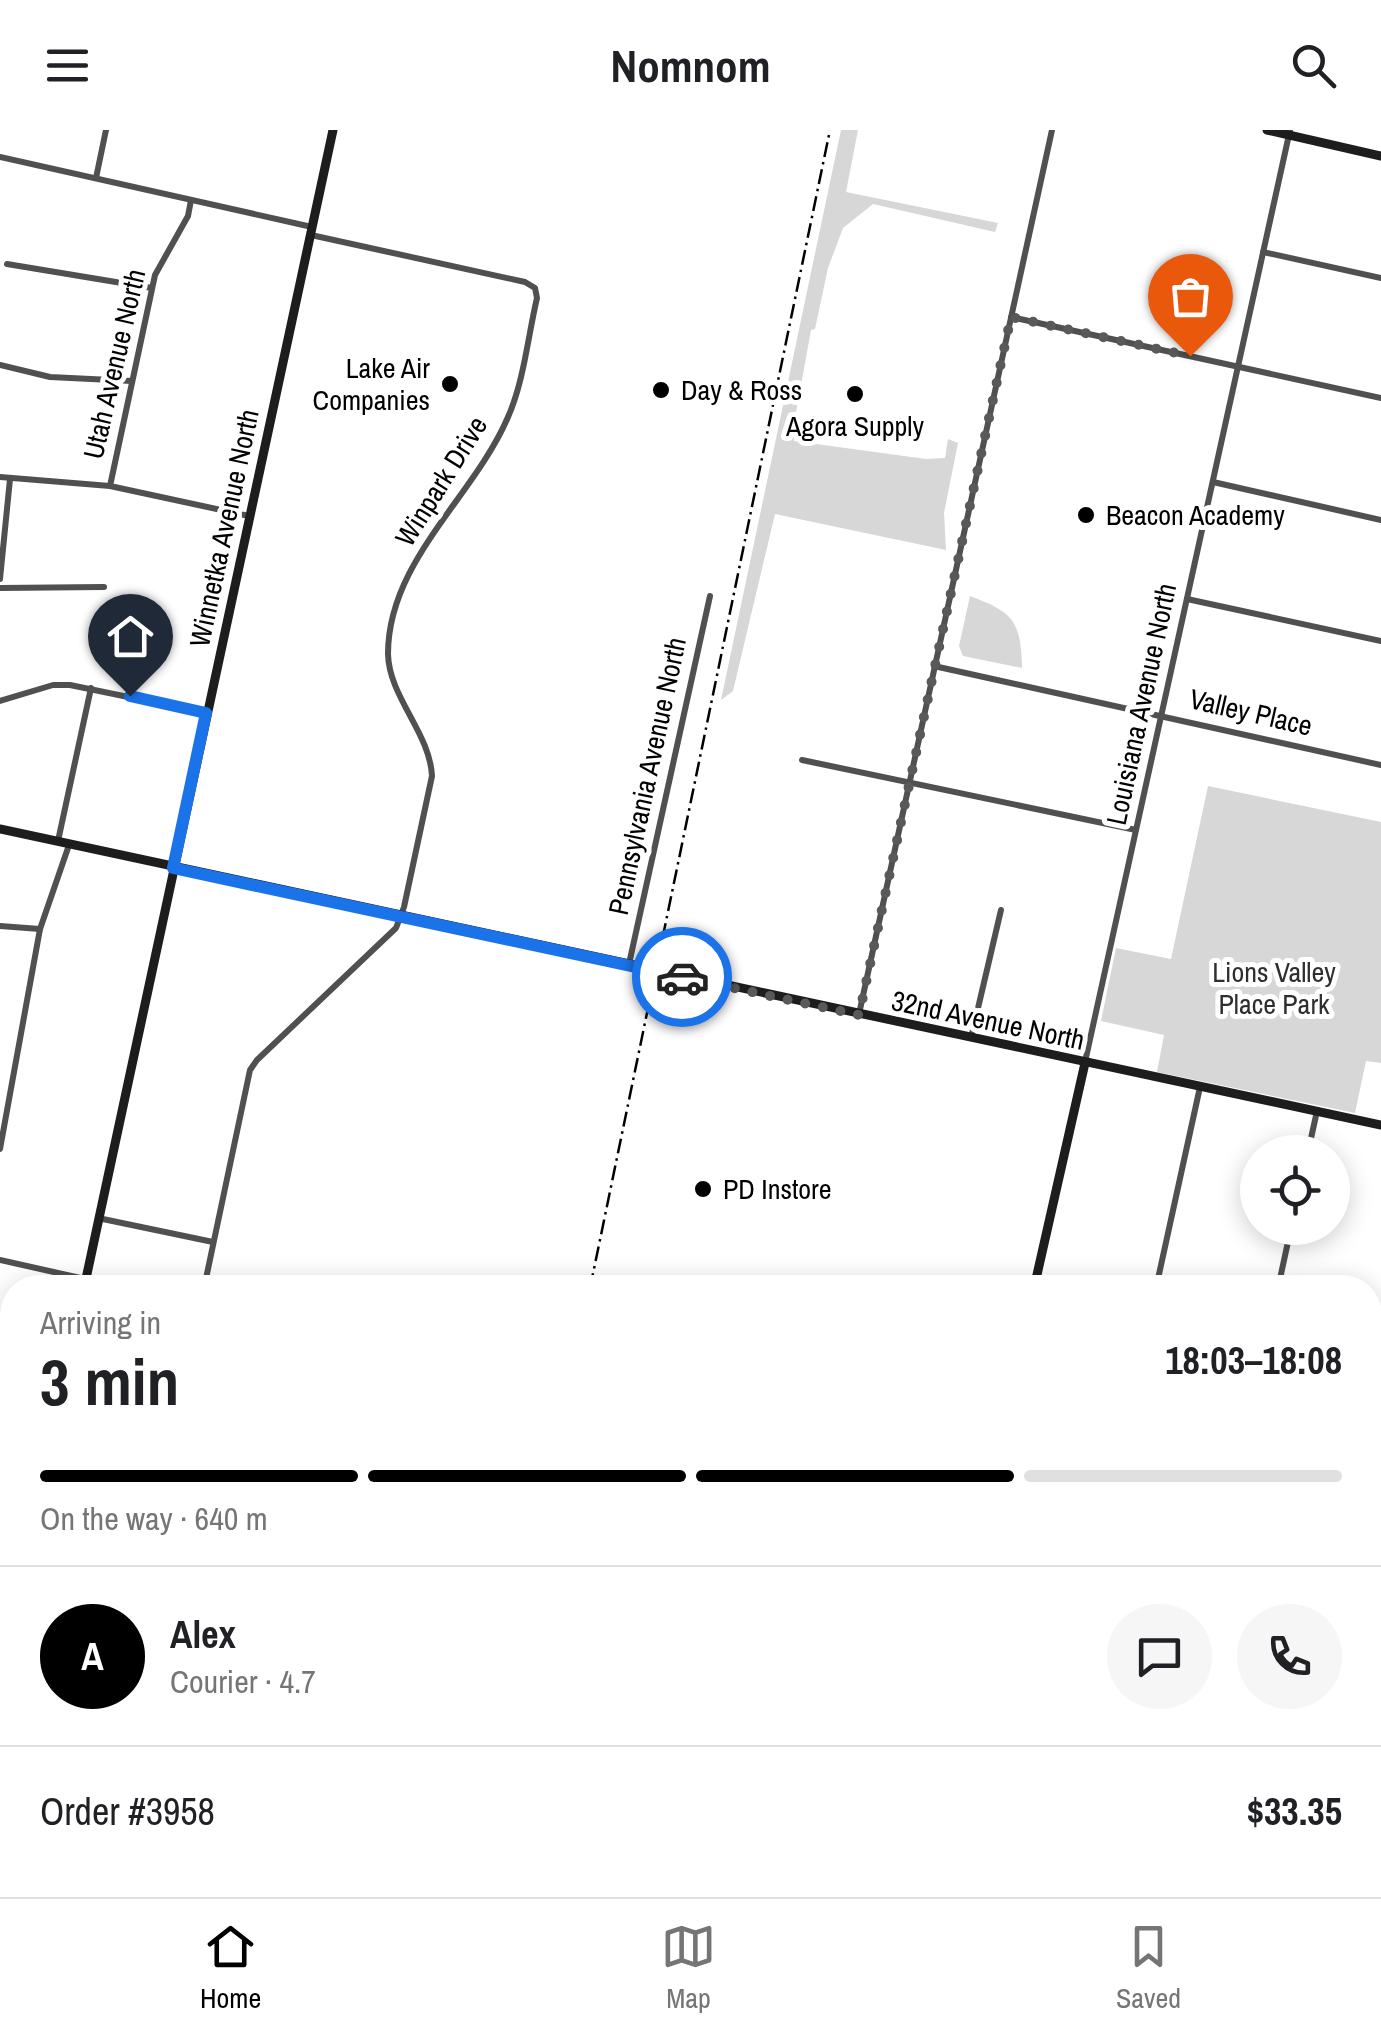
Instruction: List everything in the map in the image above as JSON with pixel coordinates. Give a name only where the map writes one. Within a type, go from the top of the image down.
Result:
[{"type":"street","points":[[96,178],[106,130]]},
{"type":"street","name":"Winnetka Avenue North","points":[[86,1275],[334,130]]},
{"type":"street","points":[[859,1015],[1052,130]]},
{"type":"street","points":[[1267,130],[1381,156]]},
{"type":"street","name":"Louisiana Avenue North","points":[[1037,1275],[1289,132]]},
{"type":"street","points":[[0,157],[312,231]]},
{"type":"street","name":"Utah Avenue North","points":[[110,486],[152,288],[159,264],[180,232],[191,200]]},
{"type":"street","name":"Winpark Drive","points":[[312,231],[525,282],[537,292],[508,417],[400,591],[389,642],[389,663],[429,756],[432,776],[401,917]]},
{"type":"street","points":[[1263,252],[1381,278]]},
{"type":"street","points":[[7,264],[152,288]]},
{"type":"street","points":[[1011,317],[1381,398]]},
{"type":"street","points":[[0,365],[50,377],[132,381]]},
{"type":"street","points":[[0,477],[110,486],[250,516]]},
{"type":"street","points":[[0,579],[10,479]]},
{"type":"street","points":[[1213,482],[1381,520]]},
{"type":"street","points":[[0,588],[104,587]]},
{"type":"street","name":"Pennsylvania Avenue North","points":[[629,966],[710,596]]},
{"type":"street","points":[[1188,599],[1381,642]]},
{"type":"street","name":"Valley Place","points":[[934,666],[1381,765]]},
{"type":"street","points":[[0,701],[53,686],[91,688],[206,713]]},
{"type":"street","points":[[58,842],[91,688]]},
{"type":"street","points":[[802,760],[1136,830]]},
{"type":"street","name":"32nd Avenue North","points":[[0,829],[1381,1126]]},
{"type":"street","points":[[0,1149],[40,929],[69,845]]},
{"type":"street","points":[[970,1040],[1001,910]]},
{"type":"street","points":[[207,1275],[250,1070],[396,928],[401,917]]},
{"type":"street","points":[[0,926],[40,929]]},
{"type":"street","points":[[1159,1275],[1200,1087]]},
{"type":"street","points":[[1311,1135],[1316,1112]]},
{"type":"street","points":[[98,1218],[213,1242]]},
{"type":"street","points":[[1281,1275],[1288,1245]]},
{"type":"street","points":[[0,1260],[55,1275]]},
{"type":"green space","points":[[841,130],[858,130],[846,192],[998,223],[995,232],[873,204],[843,228],[828,268],[815,329],[811,330],[795,418],[794,441],[926,459],[945,458],[948,439],[958,443],[944,513],[946,550],[775,514],[733,691],[721,700]]},
{"type":"green space","points":[[970,596],[996,607],[1012,620],[1022,668],[963,656],[959,646]]},
{"type":"green space","name":"Lions Valley Place Park","points":[[1208,786],[1381,822],[1381,1063],[1366,1061],[1355,1113],[1157,1072],[1164,1035],[1101,1021],[1116,948],[1171,959]]},
{"type":"railway","points":[[593,1275],[830,130]]},
{"type":"way so far","points":[[682,977],[859,1015],[1011,317],[1190,356]]},
{"type":"place","name":"Lake Air Companies","points":[[450,384]]},
{"type":"place","name":"Day & Ross","points":[[661,390]]},
{"type":"place","name":"Agora Supply","points":[[855,394]]},
{"type":"place","name":"Beacon Academy","points":[[1086,515]]},
{"type":"place","name":"PD Instore","points":[[703,1189]]},
{"type":"route","points":[[130,696],[206,713],[173,868],[682,977]]}]
